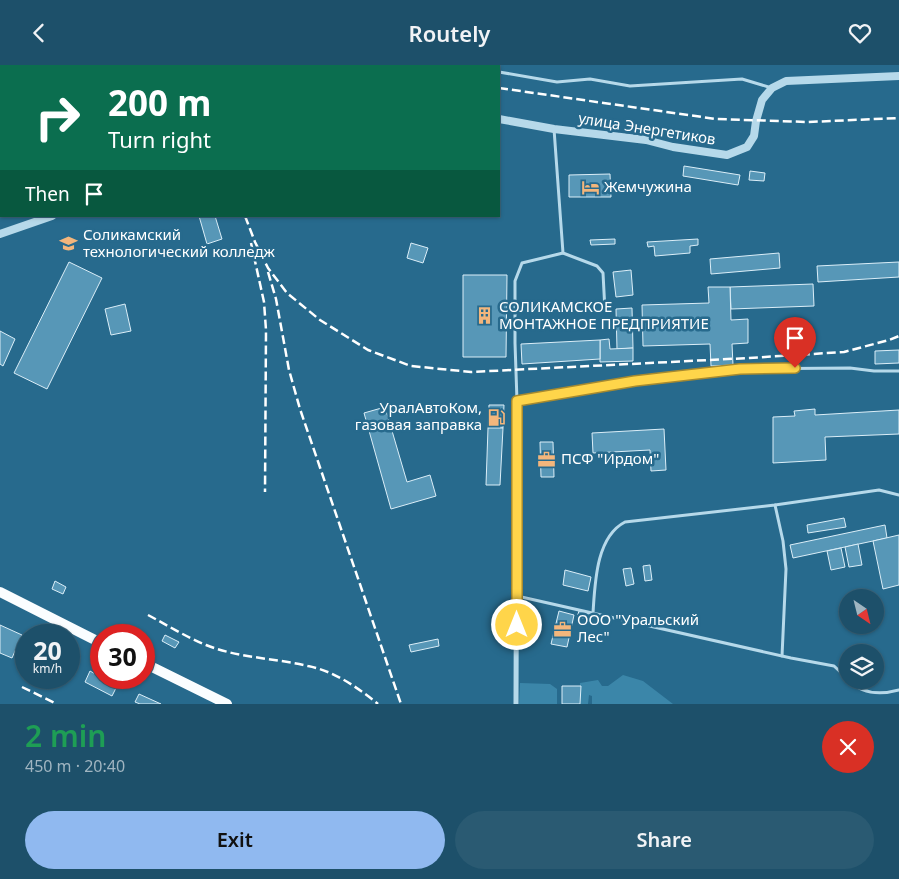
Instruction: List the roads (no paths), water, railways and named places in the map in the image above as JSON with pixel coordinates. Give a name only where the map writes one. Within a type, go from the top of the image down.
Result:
[{"type":"main road","points":[[0,593],[90,638]]},
{"type":"main road","points":[[155,668],[227,704]]},
{"type":"street","points":[[772,88],[786,81],[899,75]]},
{"type":"street","name":"улица Энергетиков","points":[[500,119],[554,129],[646,140],[673,147],[726,155],[747,147],[754,136],[762,100],[772,88]]},
{"type":"street","points":[[0,234],[49,217]]},
{"type":"street","points":[[516,704],[517,401]]},
{"type":"lane","points":[[500,72],[557,82],[590,79],[630,86],[742,79],[772,88]]},
{"type":"lane","points":[[554,129],[563,253]]},
{"type":"lane","points":[[605,311],[603,273],[598,266],[563,253],[522,263],[515,281],[517,401],[635,381],[740,369],[850,368],[874,371],[899,371]]},
{"type":"lane","points":[[593,613],[598,563],[611,533],[616,526],[625,522],[879,491],[899,495]]},
{"type":"lane","points":[[774,505],[783,541],[786,569],[782,656]]},
{"type":"lane","points":[[517,596],[834,666],[839,671]]},
{"type":"lane","points":[[863,689],[872,693],[888,693],[899,690]]},
{"type":"railway","points":[[500,88],[716,119],[808,122],[899,118]]},
{"type":"railway","points":[[245,217],[268,268],[287,293],[320,320],[368,350],[411,366],[471,372],[749,358],[844,352],[899,336]]},
{"type":"railway","points":[[251,243],[264,302],[266,330],[265,492]]},
{"type":"railway","points":[[268,272],[276,299],[289,370],[300,409],[401,704]]},
{"type":"railway","points":[[148,615],[191,638],[218,649],[231,653],[318,668],[353,686],[378,704]]},
{"type":"railway","points":[[26,689],[57,704]]},
{"type":"place","name":"Жемчужина","points":[[590,187]]},
{"type":"place","name":"Соликамский технологический колледж","points":[[69,244]]},
{"type":"place","name":"СОЛИКАМСКОЕ МОНТАЖНОЕ ПРЕДПРИЯТИЕ","points":[[485,316]]},
{"type":"place","name":"УралАвтоКом, газовая заправка","points":[[496,417]]},
{"type":"place","name":"ПСФ \"Ирдом\"","points":[[547,459]]},
{"type":"place","name":"ООО \"Уральский Лес\"","points":[[563,629]]}]
